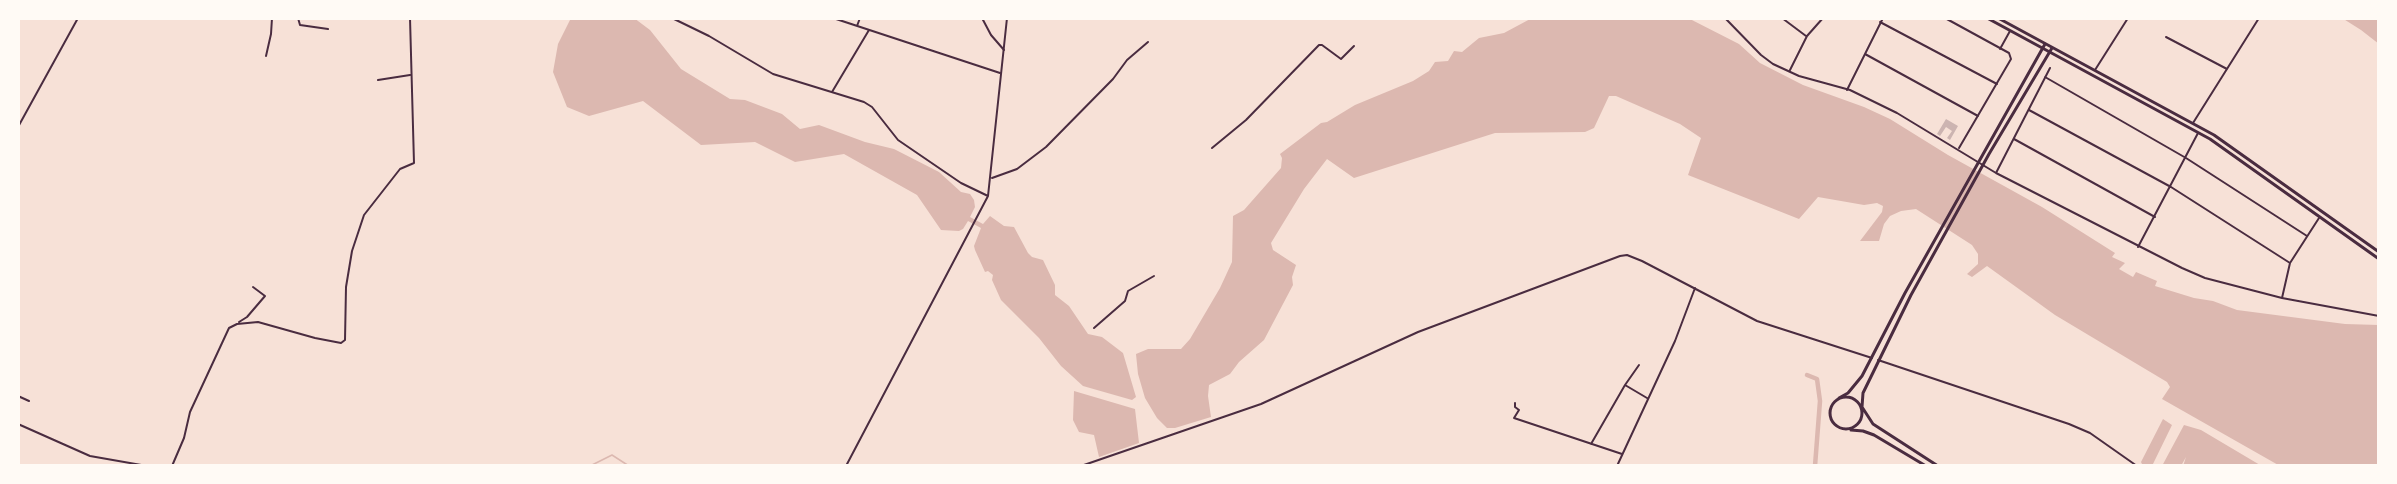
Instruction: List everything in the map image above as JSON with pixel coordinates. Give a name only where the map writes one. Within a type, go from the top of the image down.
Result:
[{"type":"main road","points":[[1987,18],[2198,133],[2320,216],[2379,260]]},
{"type":"main road","points":[[1998,18],[2227,143],[2379,252]]},
{"type":"main road","points":[[1926,466],[1863,430],[1838,428],[1831,421],[1831,406],[1854,387],[1872,358],[1983,151],[2045,44]]},
{"type":"main road","points":[[1850,430],[1862,418],[1863,393],[1911,295],[1989,154],[2052,48]]},
{"type":"main road","points":[[2075,66],[2078,61]]},
{"type":"main road","points":[[2162,113],[2165,108]]},
{"type":"main road","points":[[2284,191],[2288,186]]},
{"type":"main road","points":[[2366,249],[2369,244]]},
{"type":"main road","points":[[1839,399],[1844,397],[1854,399],[1873,424],[1938,466]]},
{"type":"street","points":[[18,126],[78,18]]},
{"type":"street","points":[[266,56],[272,34],[272,18]]},
{"type":"street","points":[[297,18],[300,25],[328,29]]},
{"type":"street","points":[[237,324],[258,322],[315,338],[344,342],[346,286],[352,251],[364,214],[400,169],[414,163],[410,18]]},
{"type":"street","points":[[672,18],[709,36],[773,74],[864,102],[872,107],[898,140],[961,183],[988,196]]},
{"type":"street","points":[[834,18],[1000,73]]},
{"type":"street","points":[[857,26],[860,18]]},
{"type":"street","points":[[982,18],[991,35],[1004,50]]},
{"type":"street","points":[[846,466],[988,196],[992,178],[1000,73],[1007,18]]},
{"type":"street","points":[[1725,18],[1761,55],[1799,76],[1847,90],[1897,113],[1996,173],[2138,247],[2205,278],[2282,298],[2379,316]]},
{"type":"street","points":[[1782,18],[1807,36]]},
{"type":"street","points":[[1790,70],[1807,36],[1823,18]]},
{"type":"street","points":[[1847,90],[1883,18]]},
{"type":"street","points":[[1945,18],[2009,53],[2011,61],[1959,149]]},
{"type":"street","points":[[2095,70],[2128,18]]},
{"type":"street","points":[[2193,123],[2259,18]]},
{"type":"street","points":[[1880,22],[1997,84]]},
{"type":"street","points":[[832,93],[869,30]]},
{"type":"street","points":[[2000,49],[2010,31]]},
{"type":"street","points":[[2166,37],[2227,69]]},
{"type":"street","points":[[992,178],[1017,169],[1046,147],[1113,79],[1127,60],[1148,42]]},
{"type":"street","points":[[1212,148],[1246,120],[1319,45],[1341,59],[1354,46]]},
{"type":"street","points":[[1864,54],[1978,116]]},
{"type":"street","points":[[1996,173],[2050,68]]},
{"type":"street","points":[[378,80],[411,74]]},
{"type":"street","points":[[2045,77],[2186,158],[2307,236]]},
{"type":"street","points":[[2029,110],[2171,187],[2290,263]]},
{"type":"street","points":[[2138,247],[2198,133]]},
{"type":"street","points":[[2013,139],[2154,217]]},
{"type":"street","points":[[2282,298],[2290,263],[2320,216]]},
{"type":"street","points":[[1081,466],[1251,408],[1418,333],[1627,255],[1757,321],[1872,358]]},
{"type":"street","points":[[1094,328],[1125,301],[1128,291],[1154,276]]},
{"type":"street","points":[[172,466],[184,438],[190,412],[219,345],[229,328],[245,319],[264,297],[264,294],[253,287]]},
{"type":"street","points":[[1617,466],[1675,341],[1695,288]]},
{"type":"street","points":[[1878,360],[2069,424],[2090,433],[2137,466]]},
{"type":"street","points":[[1591,444],[1624,385],[1639,365]]},
{"type":"street","points":[[1624,385],[1647,398]]},
{"type":"street","points":[[18,396],[29,401]]},
{"type":"street","points":[[1515,404],[1520,411],[1514,418],[1622,454]]},
{"type":"street","points":[[18,424],[90,456],[147,466]]},
{"type":"shaded area","points":[[571,18],[634,18],[650,30],[681,69],[730,99],[745,100],[782,114],[800,129],[819,125],[865,142],[894,149],[939,172],[961,192],[970,194],[975,207],[970,217],[983,224],[990,216],[1004,226],[1014,227],[1028,253],[1032,257],[1043,260],[1055,285],[1055,295],[1069,306],[1088,334],[1102,337],[1123,353],[1136,397],[1132,400],[1083,386],[1061,366],[1039,338],[1001,300],[992,280],[993,275],[988,271],[985,272],[975,250],[974,246],[981,228],[968,221],[959,231],[941,230],[917,195],[844,154],[795,162],[755,142],[701,145],[643,101],[589,116],[567,107],[553,72],[558,44]]},
{"type":"shaded area","points":[[1532,18],[1688,18],[1739,44],[1760,63],[1803,85],[1890,119],[1948,155],[2042,207],[2115,253],[2112,257],[2125,263],[2119,269],[2133,277],[2136,272],[2157,281],[2155,286],[2194,298],[2213,301],[2237,310],[2345,324],[2379,325],[2379,466],[2280,466],[2162,399],[2170,387],[2167,382],[2055,315],[1987,266],[1972,277],[1967,274],[1978,264],[1978,254],[1972,245],[1916,209],[1901,211],[1890,216],[1884,224],[1879,241],[1860,241],[1882,212],[1883,206],[1877,203],[1864,205],[1818,197],[1799,219],[1688,175],[1701,138],[1680,124],[1616,96],[1609,96],[1594,128],[1585,132],[1495,133],[1354,178],[1327,159],[1304,189],[1271,243],[1273,250],[1296,265],[1292,277],[1293,285],[1264,340],[1239,362],[1230,374],[1209,385],[1211,417],[1175,428],[1167,428],[1157,418],[1145,398],[1138,374],[1136,354],[1148,349],[1181,349],[1190,339],[1220,288],[1232,262],[1233,216],[1244,210],[1281,168],[1280,154],[1321,123],[1327,122],[1355,105],[1413,81],[1429,71],[1435,62],[1448,61],[1454,51],[1462,52],[1479,38],[1504,33]]},
{"type":"shaded area","points":[[2342,18],[2379,18],[2379,44],[2361,30]]},
{"type":"shaded area","points":[[1074,391],[1135,409],[1139,443],[1099,457],[1094,435],[1079,432],[1073,420]]},
{"type":"shaded area","points":[[2163,419],[2172,425],[2152,466],[2143,466],[2141,462]]},
{"type":"shaded area","points":[[2184,425],[2201,430],[2260,465],[2183,466],[2186,457],[2181,466],[2162,466]]},
{"type":"building","points":[[1946,119],[1958,126],[1950,140],[1947,138],[1952,131],[1946,127],[1940,136],[1937,134]]},
{"type":"waterway","points":[[1807,375],[1817,379],[1820,401],[1815,466]]},
{"type":"waterway","points":[[590,466],[612,455],[629,466]]}]
